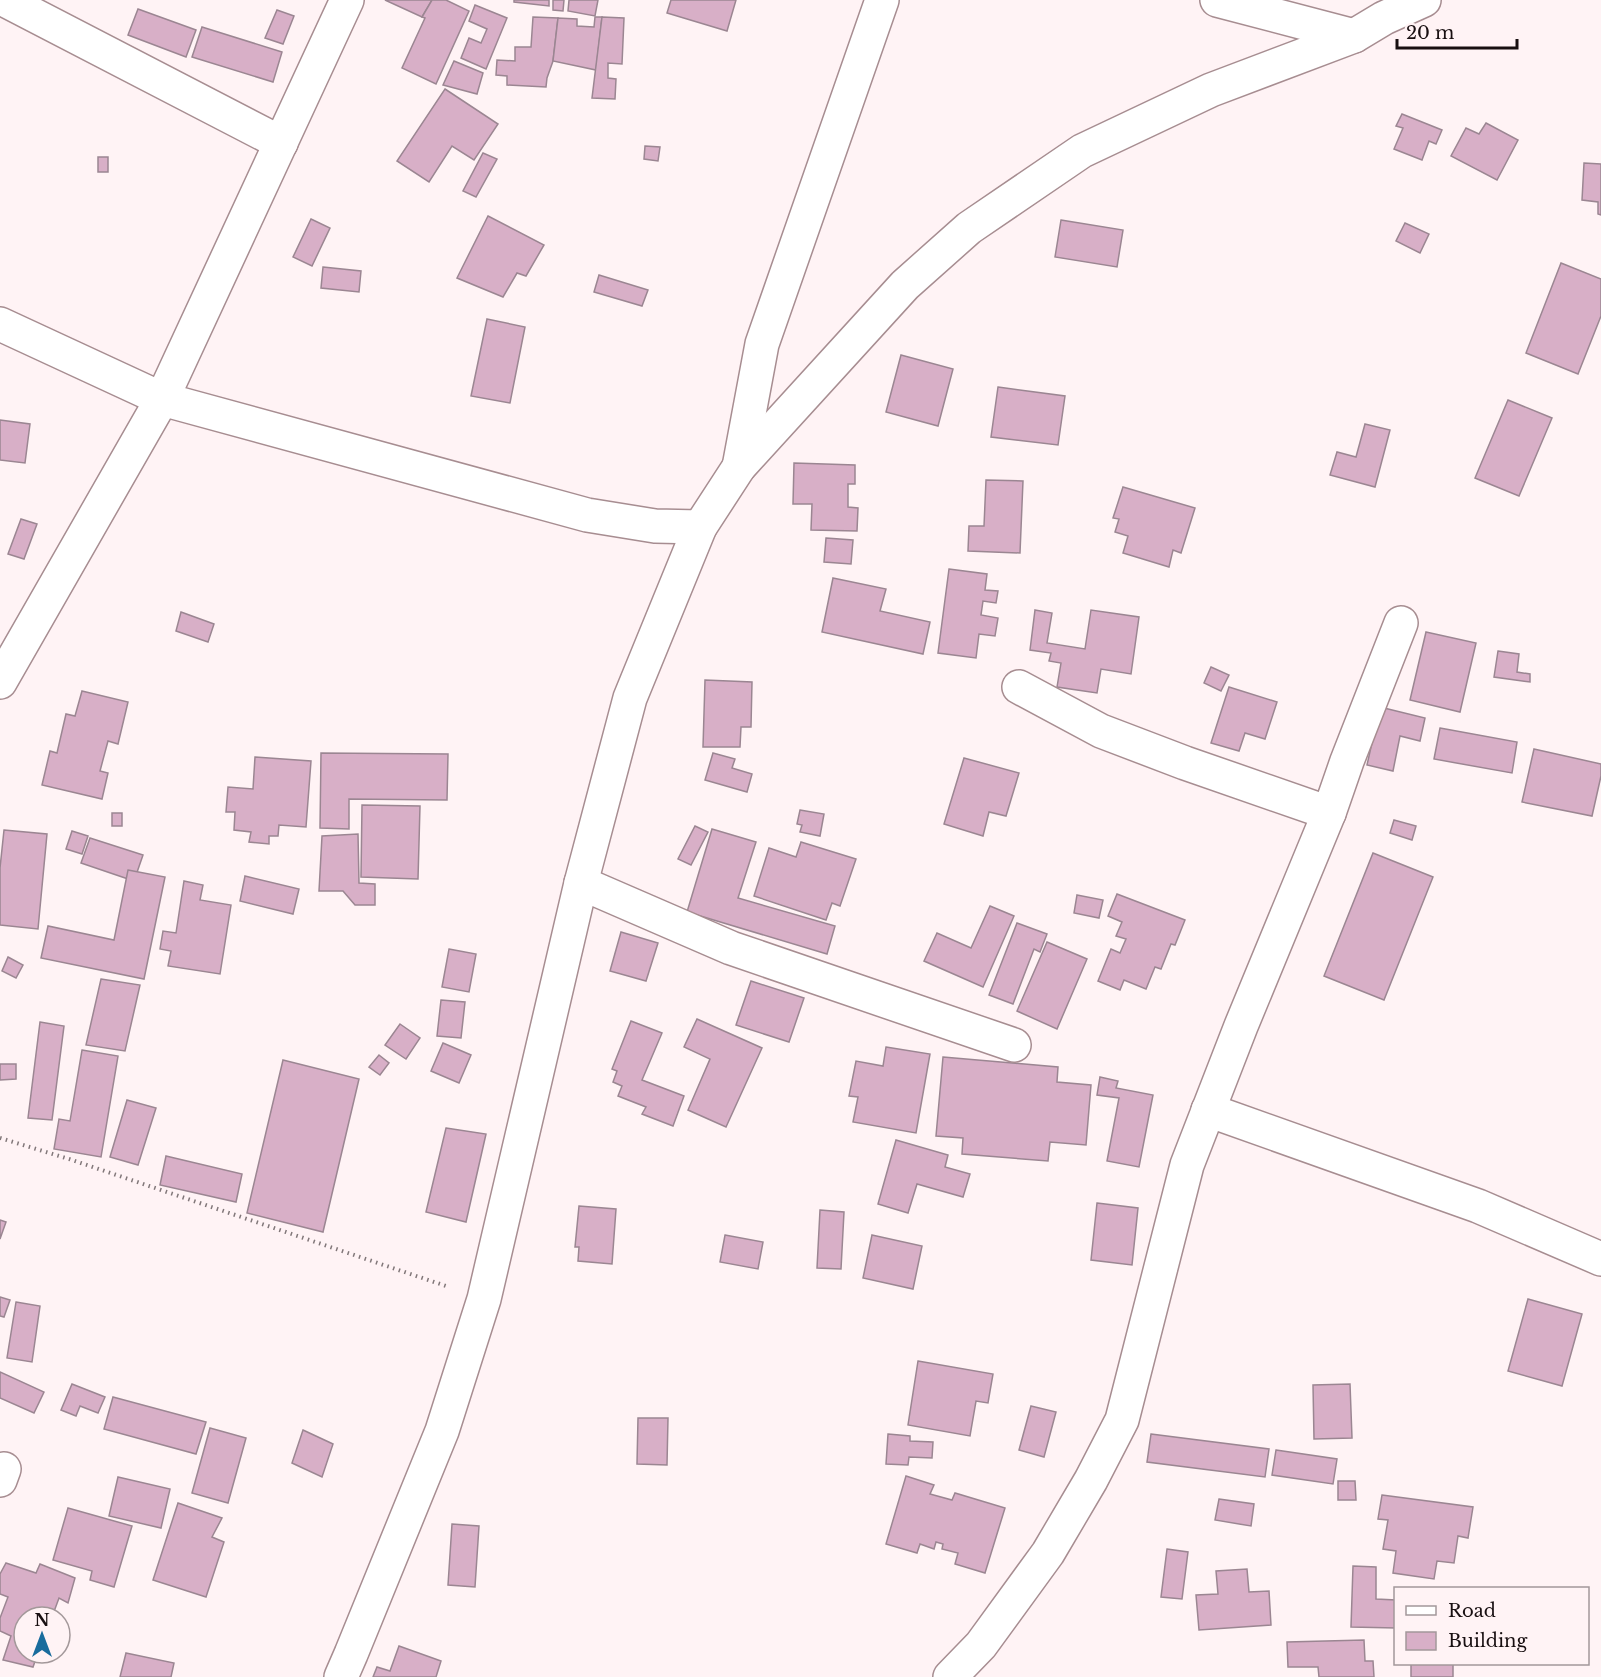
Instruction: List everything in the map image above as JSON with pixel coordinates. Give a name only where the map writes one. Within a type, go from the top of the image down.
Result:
[{"type":"street","points":[[4,0],[281,144]]},
{"type":"street","points":[[0,682],[162,399],[347,0]]},
{"type":"street","points":[[739,467],[762,344],[882,0]]},
{"type":"street","points":[[1217,0],[1354,36]]},
{"type":"street","points":[[340,1677],[442,1431],[484,1299],[581,883],[630,698],[700,527],[739,467],[905,285],[969,228],[1082,152],[1211,90],[1354,36],[1384,18],[1424,0]]},
{"type":"street","points":[[0,324],[162,399],[587,515],[655,526],[700,527]]},
{"type":"street","points":[[950,1677],[981,1645],[1048,1553],[1091,1480],[1122,1420],[1187,1165],[1240,1026],[1329,813],[1401,623]]},
{"type":"street","points":[[1019,687],[1101,731],[1329,813]]},
{"type":"street","points":[[581,883],[731,948],[1014,1045]]},
{"type":"street","points":[[1208,1110],[1478,1206],[1601,1260]]},
{"type":"path","points":[[0,1138],[69,1159],[484,1299]]},
{"type":"building","points":[[385,0],[432,0],[422,17]]},
{"type":"building","points":[[432,0],[446,0],[469,11],[436,84],[402,68],[425,18],[422,17]]},
{"type":"building","points":[[514,0],[549,0],[549,6],[514,2]]},
{"type":"building","points":[[553,0],[564,0],[563,11],[553,10]]},
{"type":"building","points":[[569,0],[598,0],[595,16],[568,11]]},
{"type":"building","points":[[671,0],[736,0],[727,31],[667,13]]},
{"type":"building","points":[[475,5],[507,18],[486,69],[461,58],[469,38],[481,43],[487,29],[469,21]]},
{"type":"building","points":[[138,9],[196,30],[186,57],[128,35]]},
{"type":"building","points":[[277,10],[294,16],[283,44],[265,38]]},
{"type":"building","points":[[533,17],[558,18],[553,61],[546,87],[507,85],[507,76],[496,75],[497,60],[515,61],[515,47],[531,47]]},
{"type":"building","points":[[595,17],[602,17],[596,70],[553,61],[558,18],[577,19],[577,26],[594,27]]},
{"type":"building","points":[[602,17],[624,18],[622,64],[608,63],[608,78],[616,79],[615,99],[592,98]]},
{"type":"building","points":[[202,27],[282,52],[273,82],[192,57]]},
{"type":"building","points":[[454,61],[483,73],[477,94],[443,85]]},
{"type":"building","points":[[445,89],[498,124],[474,160],[452,146],[429,182],[397,161]]},
{"type":"building","points":[[1402,114],[1442,130],[1436,144],[1429,141],[1422,160],[1394,149],[1403,128],[1396,126]]},
{"type":"building","points":[[1486,123],[1518,140],[1497,180],[1451,156],[1466,128],[1479,134]]},
{"type":"building","points":[[645,146],[660,147],[658,161],[644,159]]},
{"type":"building","points":[[483,153],[497,159],[476,197],[463,191]]},
{"type":"building","points":[[98,157],[108,157],[108,172],[98,172]]},
{"type":"building","points":[[1584,163],[1601,164],[1601,215],[1598,214],[1598,202],[1582,200]]},
{"type":"building","points":[[488,216],[544,245],[526,276],[517,273],[503,297],[457,278]]},
{"type":"building","points":[[311,219],[330,228],[312,266],[293,257]]},
{"type":"building","points":[[1061,220],[1123,230],[1117,267],[1055,257]]},
{"type":"building","points":[[1405,223],[1429,234],[1420,253],[1396,241]]},
{"type":"building","points":[[1561,263],[1601,279],[1601,316],[1578,374],[1526,353]]},
{"type":"building","points":[[323,267],[361,271],[359,292],[321,288]]},
{"type":"building","points":[[599,275],[648,290],[642,306],[594,292]]},
{"type":"building","points":[[487,319],[525,327],[510,403],[471,396]]},
{"type":"building","points":[[901,355],[953,369],[938,426],[886,412]]},
{"type":"building","points":[[998,387],[1065,396],[1058,445],[991,437]]},
{"type":"building","points":[[1508,400],[1552,418],[1519,496],[1475,478]]},
{"type":"building","points":[[0,420],[30,424],[25,463],[0,460]]},
{"type":"building","points":[[1365,424],[1390,430],[1375,487],[1330,475],[1337,452],[1356,457]]},
{"type":"building","points":[[794,463],[855,465],[855,484],[848,484],[848,507],[858,508],[857,531],[811,530],[812,504],[793,504]]},
{"type":"building","points":[[986,480],[1023,481],[1020,553],[968,551],[969,526],[984,526]]},
{"type":"building","points":[[1123,487],[1195,508],[1181,553],[1173,550],[1169,567],[1123,553],[1128,536],[1115,532],[1119,519],[1113,518]]},
{"type":"building","points":[[21,519],[37,524],[24,559],[8,554]]},
{"type":"building","points":[[826,538],[853,540],[851,564],[824,562]]},
{"type":"building","points":[[949,569],[987,574],[985,590],[998,591],[996,603],[983,601],[981,615],[998,618],[995,636],[979,634],[976,658],[938,653]]},
{"type":"building","points":[[833,578],[886,589],[880,611],[930,622],[923,654],[822,632]]},
{"type":"building","points":[[1035,610],[1052,613],[1047,643],[1085,649],[1091,610],[1139,617],[1131,674],[1101,669],[1097,693],[1057,687],[1061,663],[1049,661],[1051,653],[1030,650]]},
{"type":"building","points":[[181,612],[214,624],[208,642],[176,631]]},
{"type":"building","points":[[1426,632],[1476,643],[1460,712],[1410,700]]},
{"type":"building","points":[[1498,651],[1519,654],[1517,672],[1530,674],[1530,682],[1494,677]]},
{"type":"building","points":[[1211,667],[1229,675],[1221,691],[1204,683]]},
{"type":"building","points":[[705,680],[752,682],[751,727],[741,727],[740,747],[703,747]]},
{"type":"building","points":[[1229,687],[1277,702],[1265,739],[1245,733],[1239,751],[1211,743]]},
{"type":"building","points":[[82,691],[128,702],[118,744],[108,741],[100,771],[108,773],[102,799],[42,785],[50,751],[57,753],[66,714],[75,716]]},
{"type":"building","points":[[1380,707],[1425,718],[1420,741],[1400,736],[1393,771],[1367,765]]},
{"type":"building","points":[[1440,728],[1517,742],[1512,773],[1434,759]]},
{"type":"building","points":[[1534,749],[1601,764],[1601,776],[1592,816],[1522,802]]},
{"type":"building","points":[[321,753],[448,754],[447,800],[349,799],[349,829],[320,828]]},
{"type":"building","points":[[713,753],[735,759],[732,768],[752,774],[747,792],[705,780]]},
{"type":"building","points":[[255,757],[311,761],[306,827],[279,825],[278,836],[269,836],[269,844],[249,842],[251,832],[234,830],[235,812],[226,812],[228,787],[253,789]]},
{"type":"building","points":[[964,758],[1019,773],[1006,816],[989,812],[983,836],[944,824]]},
{"type":"building","points":[[362,805],[420,806],[418,879],[361,877]]},
{"type":"building","points":[[800,810],[824,814],[820,836],[800,832],[802,825],[797,824]]},
{"type":"building","points":[[112,813],[122,813],[122,826],[112,826]]},
{"type":"building","points":[[1394,820],[1416,826],[1412,840],[1390,833]]},
{"type":"building","points":[[695,826],[708,832],[691,865],[678,859]]},
{"type":"building","points":[[712,829],[756,842],[738,898],[835,926],[827,954],[687,912]]},
{"type":"building","points":[[4,830],[47,834],[38,929],[0,925],[0,868]]},
{"type":"building","points":[[72,831],[88,836],[82,854],[66,849]]},
{"type":"building","points":[[358,834],[359,883],[375,884],[375,905],[355,905],[343,891],[319,891],[322,836]]},
{"type":"building","points":[[90,838],[143,855],[134,881],[81,863]]},
{"type":"building","points":[[801,842],[856,859],[840,906],[832,903],[826,920],[754,896],[769,848],[796,857]]},
{"type":"building","points":[[1373,853],[1433,877],[1384,1000],[1324,976]]},
{"type":"building","points":[[128,870],[165,877],[144,979],[41,958],[48,926],[114,940]]},
{"type":"building","points":[[245,876],[299,889],[293,914],[240,901]]},
{"type":"building","points":[[184,881],[203,885],[200,900],[231,905],[220,974],[168,966],[171,951],[160,949],[163,931],[176,933]]},
{"type":"building","points":[[1117,894],[1185,920],[1175,945],[1171,944],[1161,969],[1155,967],[1146,989],[1124,980],[1120,990],[1098,981],[1111,949],[1120,953],[1126,939],[1116,936],[1122,922],[1108,916]]},
{"type":"building","points":[[1077,895],[1103,900],[1099,918],[1074,913]]},
{"type":"building","points":[[990,906],[1014,916],[983,987],[924,961],[937,933],[971,948]]},
{"type":"building","points":[[1017,923],[1047,934],[1040,952],[1034,949],[1013,1004],[989,995]]},
{"type":"building","points":[[621,932],[658,943],[646,981],[610,971]]},
{"type":"building","points":[[1047,942],[1087,959],[1057,1029],[1017,1011]]},
{"type":"building","points":[[449,949],[476,954],[469,992],[442,987]]},
{"type":"building","points":[[8,957],[23,965],[16,978],[2,971]]},
{"type":"building","points":[[101,979],[140,985],[125,1051],[86,1045]]},
{"type":"building","points":[[751,981],[804,998],[789,1042],[736,1025]]},
{"type":"building","points":[[441,1000],[465,1002],[461,1038],[437,1036]]},
{"type":"building","points":[[697,1019],[762,1048],[726,1127],[688,1110],[710,1059],[684,1047]]},
{"type":"building","points":[[631,1021],[662,1033],[642,1080],[684,1096],[673,1126],[642,1114],[646,1107],[618,1096],[622,1086],[613,1082],[617,1071],[612,1069]]},
{"type":"building","points":[[40,1022],[64,1026],[52,1120],[28,1118]]},
{"type":"building","points":[[400,1024],[420,1038],[406,1059],[385,1045]]},
{"type":"building","points":[[443,1043],[471,1055],[459,1083],[431,1071]]},
{"type":"building","points":[[886,1047],[930,1054],[916,1133],[853,1122],[858,1097],[849,1096],[856,1061],[883,1066]]},
{"type":"building","points":[[82,1050],[118,1056],[101,1157],[54,1149],[59,1119],[70,1121]]},
{"type":"building","points":[[379,1055],[389,1063],[380,1075],[369,1067]]},
{"type":"building","points":[[943,1057],[1058,1067],[1057,1082],[1091,1085],[1086,1145],[1050,1142],[1048,1161],[962,1154],[963,1138],[936,1136]]},
{"type":"building","points":[[283,1060],[359,1079],[323,1232],[247,1213]]},
{"type":"building","points":[[0,1064],[16,1064],[16,1079],[0,1080]]},
{"type":"building","points":[[1100,1077],[1118,1081],[1116,1088],[1153,1095],[1139,1167],[1107,1161],[1119,1098],[1097,1095]]},
{"type":"building","points":[[127,1100],[156,1108],[138,1165],[110,1157]]},
{"type":"building","points":[[446,1128],[486,1134],[466,1222],[426,1212]]},
{"type":"building","points":[[896,1140],[948,1155],[945,1167],[970,1174],[963,1197],[917,1184],[908,1213],[878,1204]]},
{"type":"building","points":[[166,1156],[242,1174],[236,1202],[160,1185]]},
{"type":"building","points":[[1097,1203],[1138,1208],[1132,1265],[1091,1260]]},
{"type":"building","points":[[579,1206],[616,1209],[612,1264],[578,1261],[579,1247],[575,1247]]},
{"type":"building","points":[[820,1210],[844,1212],[841,1269],[817,1268]]},
{"type":"building","points":[[0,1220],[6,1222],[0,1239]]},
{"type":"building","points":[[725,1235],[763,1242],[758,1269],[720,1262]]},
{"type":"building","points":[[872,1235],[922,1246],[913,1289],[863,1278]]},
{"type":"building","points":[[0,1297],[10,1300],[4,1317],[0,1316]]},
{"type":"building","points":[[1528,1299],[1582,1314],[1562,1386],[1508,1371]]},
{"type":"building","points":[[16,1302],[40,1306],[32,1362],[7,1358]]},
{"type":"building","points":[[918,1361],[993,1374],[988,1403],[976,1401],[970,1436],[908,1425]]},
{"type":"building","points":[[0,1372],[44,1392],[34,1413],[0,1398]]},
{"type":"building","points":[[72,1384],[105,1397],[98,1413],[80,1406],[76,1416],[61,1410]]},
{"type":"building","points":[[1350,1384],[1352,1438],[1314,1439],[1313,1385]]},
{"type":"building","points":[[113,1397],[206,1422],[196,1454],[104,1429]]},
{"type":"building","points":[[1031,1406],[1056,1412],[1044,1457],[1019,1450]]},
{"type":"building","points":[[638,1418],[668,1418],[667,1465],[637,1464]]},
{"type":"building","points":[[210,1428],[246,1438],[228,1503],[192,1493]]},
{"type":"building","points":[[303,1430],[333,1444],[322,1477],[292,1463]]},
{"type":"building","points":[[888,1434],[910,1436],[910,1441],[933,1442],[932,1458],[909,1457],[908,1465],[886,1464]]},
{"type":"building","points":[[1151,1434],[1269,1449],[1265,1477],[1147,1462]]},
{"type":"building","points":[[1276,1450],[1337,1459],[1333,1484],[1272,1475]]},
{"type":"building","points":[[906,1476],[934,1485],[930,1494],[952,1500],[955,1493],[1005,1508],[985,1573],[955,1564],[958,1553],[942,1549],[943,1544],[936,1542],[934,1549],[920,1544],[917,1553],[886,1544]]},
{"type":"building","points":[[118,1477],[170,1489],[161,1528],[109,1516]]},
{"type":"building","points":[[1338,1481],[1355,1481],[1356,1500],[1338,1500]]},
{"type":"building","points":[[1382,1495],[1473,1507],[1468,1538],[1458,1536],[1454,1563],[1437,1561],[1434,1579],[1393,1573],[1396,1551],[1383,1549],[1388,1520],[1378,1519]]},
{"type":"building","points":[[1219,1499],[1254,1504],[1251,1526],[1215,1520]]},
{"type":"building","points":[[178,1503],[222,1518],[212,1537],[224,1542],[206,1597],[153,1580]]},
{"type":"building","points":[[68,1508],[132,1526],[114,1587],[90,1580],[92,1571],[53,1560]]},
{"type":"building","points":[[452,1524],[479,1526],[475,1587],[448,1585]]},
{"type":"building","points":[[1167,1549],[1188,1552],[1182,1599],[1161,1597]]},
{"type":"building","points":[[6,1563],[36,1573],[40,1564],[75,1578],[68,1603],[59,1598],[56,1605],[12,1605],[12,1662],[3,1660],[11,1636],[0,1631],[0,1618],[8,1597],[0,1594],[0,1574]]},
{"type":"building","points":[[1353,1566],[1376,1567],[1376,1599],[1394,1600],[1394,1628],[1351,1627]]},
{"type":"building","points":[[1247,1569],[1249,1592],[1269,1591],[1271,1625],[1199,1630],[1196,1595],[1218,1594],[1216,1571]]},
{"type":"building","points":[[1364,1640],[1365,1661],[1373,1661],[1374,1677],[1319,1677],[1318,1667],[1288,1667],[1287,1642]]},
{"type":"building","points":[[399,1646],[441,1661],[436,1677],[373,1677],[377,1667],[390,1671]]},
{"type":"building","points":[[126,1653],[174,1663],[171,1677],[120,1677]]},
{"type":"building","points":[[1411,1665],[1453,1665],[1453,1677],[1411,1677]]}]
